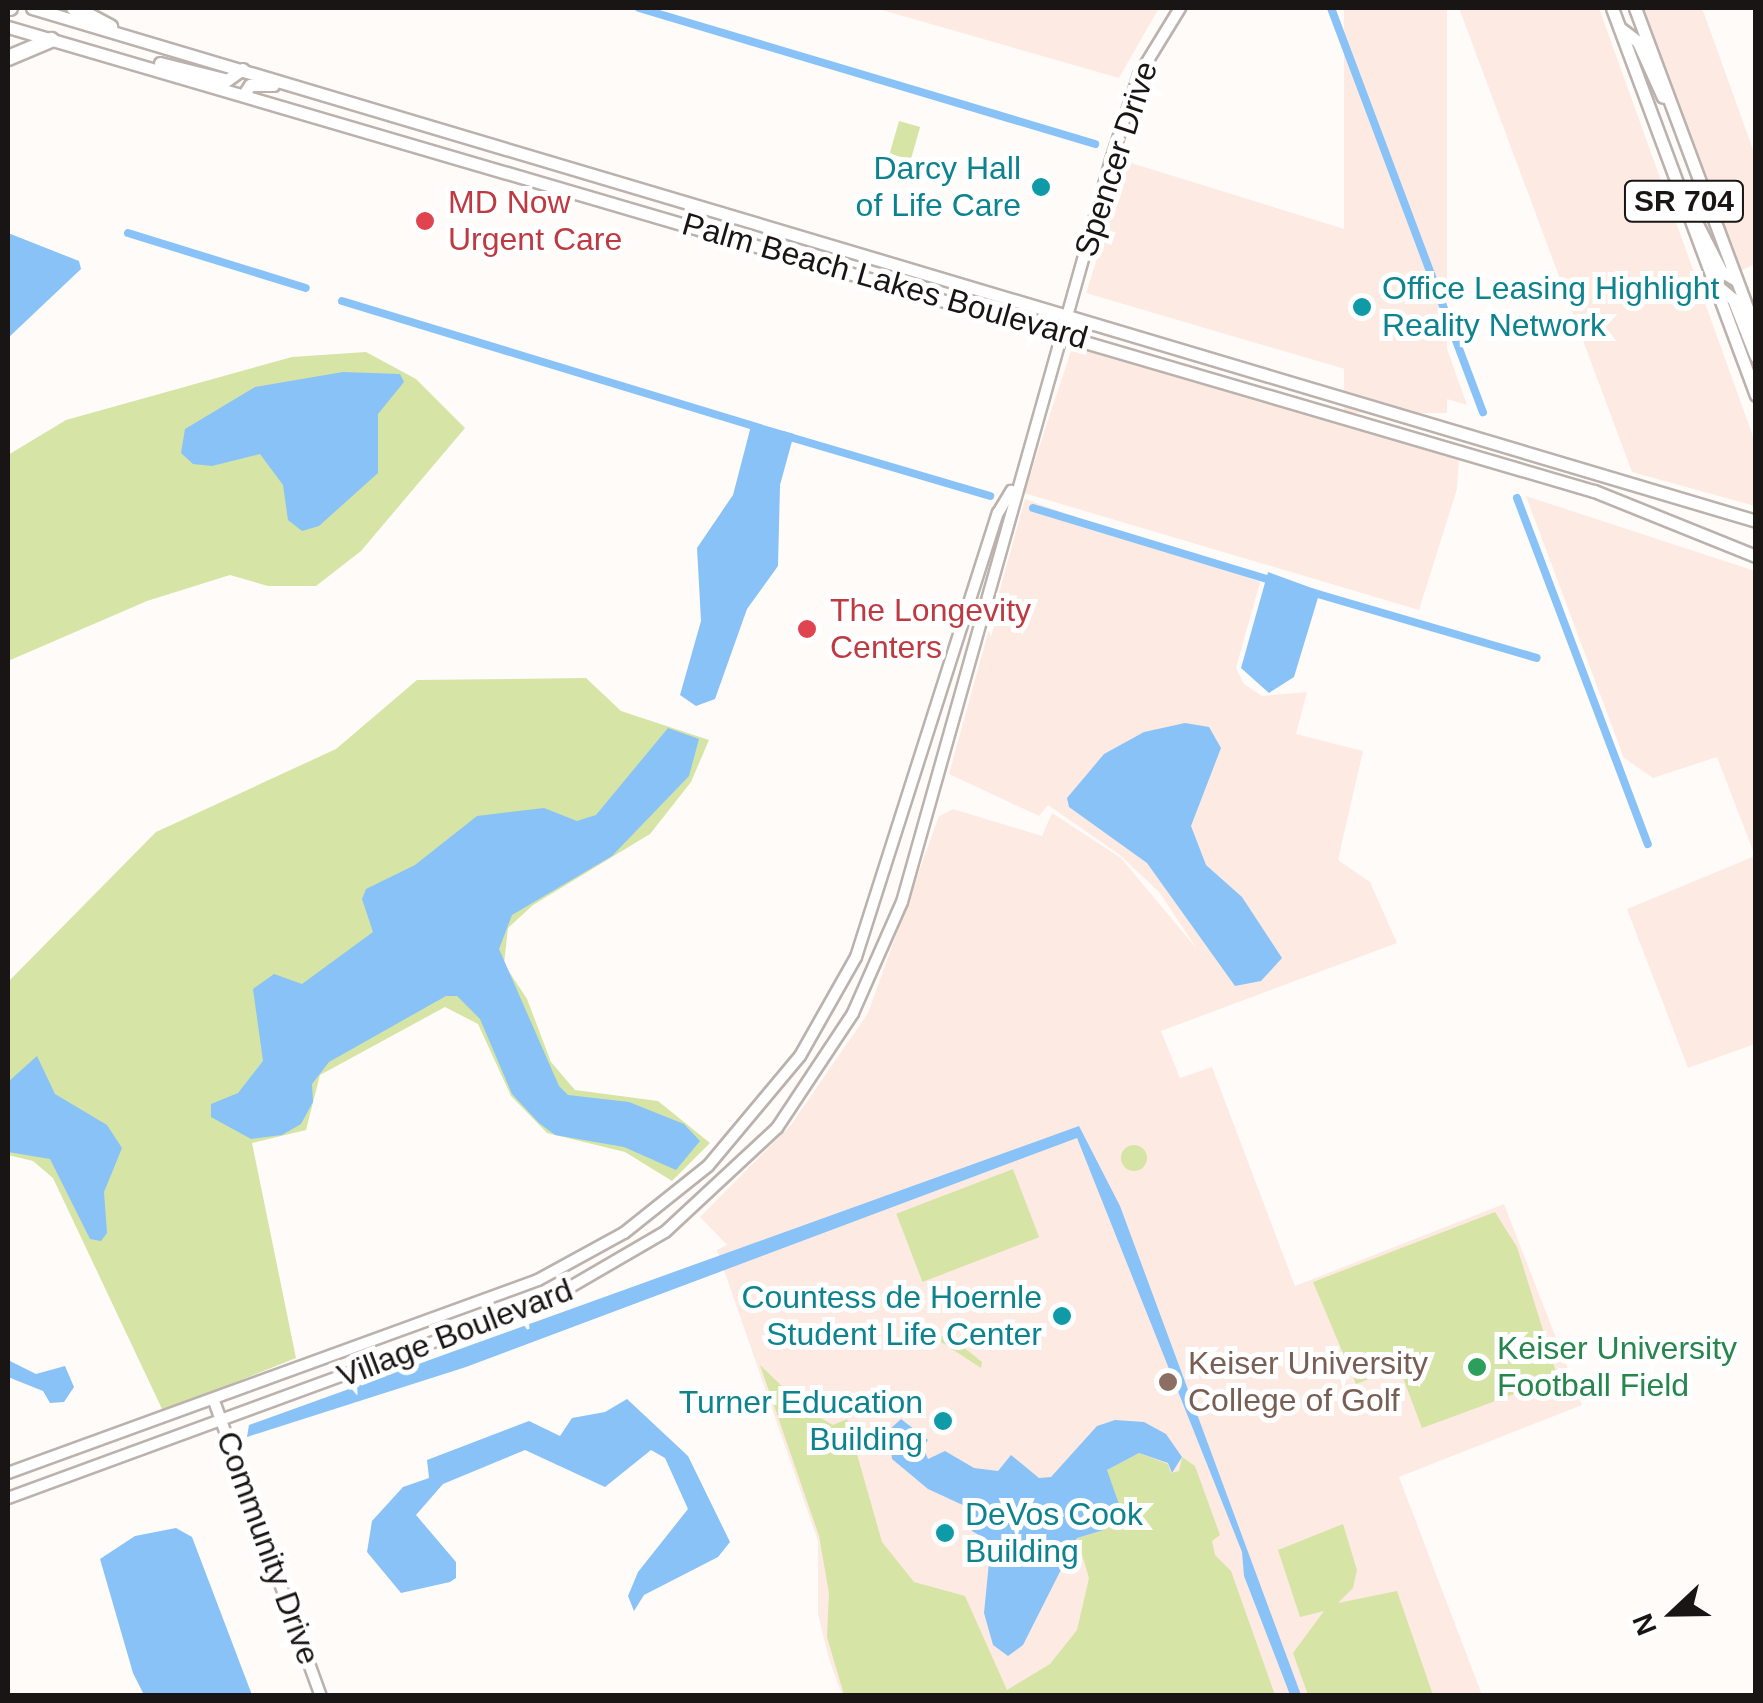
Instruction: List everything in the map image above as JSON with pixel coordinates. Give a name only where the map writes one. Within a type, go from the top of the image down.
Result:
[{"type":"highway","points":[[74,8],[110,27]]},
{"type":"highway","points":[[8,58],[51,40]]},
{"type":"main road","name":"Palm Beach Lakes Boulevard","points":[[32,8],[110,27],[1065,316],[1756,518]]},
{"type":"main road","name":"SR 704","points":[[1612,8],[1756,394]]},
{"type":"main road","name":"SR 704","points":[[1636,8],[1756,332]]},
{"type":"main road","name":"Palm Beach Lakes Boulevard","points":[[8,28],[1594,491],[1752,556]]},
{"type":"main road","points":[[1620,28],[1638,42],[1676,117]]},
{"type":"main road","points":[[143,65],[180,66],[227,80],[244,70]]},
{"type":"main road","points":[[244,94],[250,85],[288,84]]},
{"type":"main road","points":[[1687,208],[1707,234],[1721,271],[1736,280]]},
{"type":"main road","points":[[1714,284],[1733,299],[1756,357]]},
{"type":"main road","points":[[1594,491],[1625,481]]},
{"type":"street","name":"Spencer Drive","points":[[1065,316],[1139,75],[1180,8]]},
{"type":"street","name":"Village Boulevard","points":[[8,1498],[222,1422],[584,1282],[665,1232],[777,1128],[845,1026],[897,916],[1010,530],[1014,486],[1065,316]]},
{"type":"street","name":"Village Boulevard","points":[[8,1472],[214,1401],[574,1262],[686,1184],[748,1124],[818,1028],[861,946],[998,513],[1014,486]]},
{"type":"street","name":"Community Drive","points":[[214,1401],[321,1696]]},
{"type":"shaded area","points":[[875,8],[1159,8],[1119,78]]},
{"type":"shaded area","points":[[1344,8],[1447,8],[1447,413],[1344,413]]},
{"type":"shaded area","points":[[1459,8],[1599,8],[1755,442],[1755,506],[1632,472]]},
{"type":"shaded area","points":[[1643,8],[1702,8],[1755,155],[1755,264],[1740,271]]},
{"type":"shaded area","points":[[1128,162],[1412,250],[1467,405],[1086,293]]},
{"type":"shaded area","points":[[1073,345],[1459,459],[1457,489],[1419,610],[1024,493]]},
{"type":"shaded area","points":[[1526,496],[1755,571],[1755,856],[1717,757],[1653,778],[1624,758]]},
{"type":"shaded area","name":"Keiser University College of Golf","points":[[1025,499],[1260,582],[1236,668],[1244,684],[1262,696],[1307,692],[1296,734],[1363,751],[1338,860],[1370,882],[1397,943],[1161,1031],[1180,1078],[1212,1067],[1295,1286],[1504,1204],[1582,1405],[1399,1477],[1482,1695],[842,1695],[818,1614],[818,1541],[717,1250],[727,1245],[700,1217],[791,1125],[868,1013],[939,816],[953,809],[1042,836],[1052,813],[1121,858],[1197,949],[1159,892],[1120,855],[1048,805],[1039,816],[949,774]]},
{"type":"shaded area","points":[[1755,856],[1755,1044],[1688,1068],[1627,909]]},
{"type":"green space","points":[[899,121],[920,127],[911,160],[890,154]]},
{"type":"green space","points":[[366,352],[416,379],[465,428],[361,551],[316,586],[268,586],[230,575],[147,601],[8,661],[8,455],[66,420],[292,357]]},
{"type":"green space","points":[[586,678],[621,711],[709,740],[691,782],[650,834],[533,905],[508,928],[504,964],[527,999],[551,1062],[575,1090],[658,1101],[710,1143],[672,1181],[625,1152],[547,1133],[511,1096],[478,1024],[445,1007],[320,1075],[306,1130],[252,1143],[296,1358],[163,1411],[53,1178],[33,1161],[8,1155],[8,982],[156,832],[336,749],[417,680]]},
{"type":"green space","points":[[1134,1145],[1143,1149],[1147,1158],[1143,1167],[1134,1171],[1125,1167],[1121,1158],[1125,1149]]},
{"type":"green space","points":[[1013,1169],[1039,1237],[922,1282],[896,1214]]},
{"type":"green space","points":[[1495,1212],[1517,1247],[1558,1378],[1422,1428],[1395,1357],[1393,1370],[1356,1384],[1313,1282]]},
{"type":"green space","points":[[946,1333],[982,1362],[981,1368],[938,1340]]},
{"type":"green space","points":[[760,1365],[807,1410],[833,1425],[847,1419],[882,1542],[914,1582],[965,1596],[1007,1690],[1050,1664],[1077,1630],[1089,1578],[1077,1538],[1104,1530],[1107,1470],[1139,1453],[1168,1464],[1171,1473],[1179,1471],[1182,1457],[1195,1466],[1220,1535],[1212,1541],[1215,1555],[1231,1571],[1275,1695],[844,1695],[827,1637],[829,1593],[819,1536]]},
{"type":"green space","points":[[1343,1524],[1357,1570],[1353,1588],[1338,1603],[1397,1591],[1433,1695],[1308,1695],[1293,1653],[1324,1611],[1300,1617],[1278,1550]]},
{"type":"water","points":[[8,233],[79,261],[81,269],[8,338]]},
{"type":"water","points":[[343,372],[400,374],[404,382],[378,414],[378,473],[319,526],[302,531],[288,520],[283,485],[260,454],[212,466],[193,464],[181,453],[185,429],[255,387]]},
{"type":"water","points":[[752,422],[794,434],[780,485],[778,566],[747,609],[715,699],[696,706],[680,695],[701,621],[697,548],[733,495]]},
{"type":"water","points":[[1268,572],[1320,591],[1294,677],[1269,693],[1241,668]]},
{"type":"water","points":[[1185,723],[1209,727],[1221,748],[1191,826],[1206,865],[1242,897],[1282,958],[1261,981],[1235,986],[1147,863],[1069,807],[1067,798],[1104,754],[1144,732]]},
{"type":"water","points":[[668,728],[699,739],[689,776],[612,856],[512,915],[499,949],[559,1086],[568,1095],[629,1102],[684,1124],[700,1141],[676,1170],[624,1147],[555,1135],[539,1123],[512,1094],[480,1019],[457,996],[446,996],[329,1062],[312,1084],[313,1102],[301,1124],[282,1135],[251,1139],[211,1117],[211,1104],[238,1093],[263,1061],[253,989],[274,974],[302,984],[373,932],[362,899],[366,889],[415,865],[477,816],[544,808],[577,821],[596,815]]},
{"type":"water","points":[[37,1056],[55,1094],[107,1125],[122,1148],[104,1192],[107,1233],[101,1241],[90,1239],[50,1159],[8,1152],[8,1082]]},
{"type":"water","points":[[1079,1126],[1120,1206],[1301,1695],[1290,1695],[1244,1576],[1242,1552],[1077,1138],[466,1367],[247,1437],[249,1425]]},
{"type":"water","points":[[8,1360],[36,1374],[65,1366],[74,1387],[64,1402],[50,1403],[43,1391],[8,1377]]},
{"type":"water","points":[[627,1399],[688,1456],[730,1542],[718,1557],[644,1595],[634,1611],[628,1596],[638,1572],[688,1509],[665,1458],[651,1450],[605,1487],[525,1450],[443,1484],[416,1515],[456,1562],[456,1578],[450,1582],[401,1593],[367,1552],[372,1521],[403,1487],[429,1478],[427,1460],[529,1421],[560,1436],[572,1418],[605,1412]]},
{"type":"water","points":[[901,1419],[928,1440],[923,1447],[928,1459],[945,1451],[974,1468],[998,1471],[1011,1455],[1039,1478],[1051,1477],[1097,1426],[1115,1420],[1144,1422],[1166,1434],[1182,1457],[1172,1473],[1168,1463],[1139,1453],[1107,1470],[1121,1510],[1104,1530],[1077,1538],[1023,1645],[1008,1656],[993,1645],[984,1613],[991,1542],[972,1531],[967,1507],[928,1489],[892,1459],[889,1430]]},
{"type":"water","points":[[176,1528],[192,1537],[252,1695],[144,1695],[133,1673],[100,1559],[135,1536]]},
{"type":"waterway","points":[[639,8],[1095,144]]},
{"type":"waterway","points":[[1331,8],[1483,412]]},
{"type":"waterway","points":[[128,233],[306,288]]},
{"type":"waterway","points":[[342,301],[760,428]]},
{"type":"waterway","points":[[783,435],[990,496]]},
{"type":"waterway","points":[[1517,498],[1648,844]]},
{"type":"waterway","points":[[1033,508],[1274,581]]},
{"type":"waterway","points":[[1311,592],[1537,658]]},
{"type":"place","name":"Darcy Hall of Life Care","points":[[1041,187]]},
{"type":"place","name":"MD Now Urgent Care","points":[[425,221]]},
{"type":"place","name":"Office Leasing Highlight Reality Network","points":[[1362,307]]},
{"type":"place","name":"The Longevity Centers","points":[[807,629]]},
{"type":"place","name":"Countess de Hoernle Student Life Center","points":[[1062,1316]]},
{"type":"place","name":"Keiser University Football Field","points":[[1477,1367]]},
{"type":"place","name":"Keiser University College of Golf","points":[[1168,1382]]},
{"type":"place","name":"Turner Education Building","points":[[943,1421]]},
{"type":"place","name":"DeVos Cook Building","points":[[945,1533]]}]
